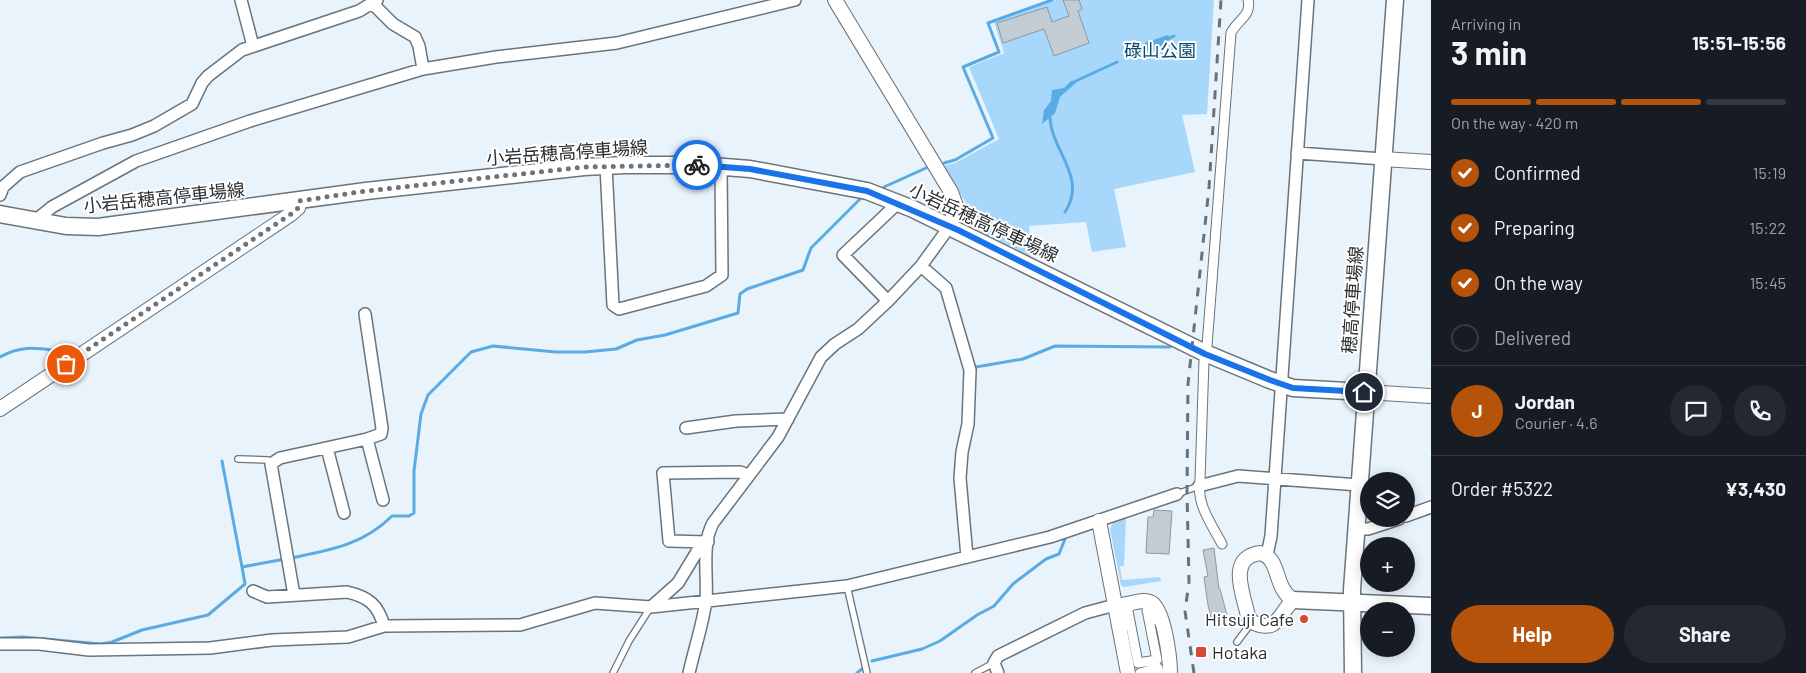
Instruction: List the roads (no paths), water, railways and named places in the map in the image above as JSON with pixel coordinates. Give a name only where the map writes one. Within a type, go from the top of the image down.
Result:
[{"type":"main road","name":"穂高停車場線","points":[[1353,673],[1352,603],[1364,392],[1395,0]]},
{"type":"main road","name":"小岩岳穂高停車場線","points":[[0,214],[66,226],[98,227],[516,174],[606,166],[750,169],[867,191],[898,203],[950,226],[1205,354],[1293,388],[1364,392]]},
{"type":"main road","points":[[1292,600],[1431,606]]},
{"type":"street","points":[[241,0],[253,46]]},
{"type":"street","points":[[36,220],[52,207],[136,161],[250,121],[423,69],[496,57],[617,43],[795,0]]},
{"type":"street","points":[[688,673],[706,602],[709,530],[713,522],[748,475],[768,452],[821,357],[835,344],[858,329],[921,266],[950,226],[956,206],[950,192],[835,0]]},
{"type":"street","points":[[1207,346],[1231,33],[1234,26],[1246,15],[1249,8],[1248,0]]},
{"type":"street","points":[[1267,555],[1271,536],[1308,0]]},
{"type":"street","points":[[0,195],[3,187],[20,172],[103,143],[132,135],[154,126],[192,104],[202,83],[233,56],[253,46],[359,11],[375,2],[393,24],[415,37],[419,46],[423,69]]},
{"type":"street","points":[[1297,153],[1431,162]]},
{"type":"street","points":[[606,166],[613,305],[619,309],[706,286],[722,275],[721,167]]},
{"type":"street","points":[[0,409],[291,214],[298,208],[299,201]]},
{"type":"street","points":[[888,301],[843,255],[898,203]]},
{"type":"street","points":[[921,266],[946,288],[970,370],[968,424],[962,452],[960,478],[967,557]]},
{"type":"street","points":[[294,595],[271,464],[280,458],[376,437],[381,434],[382,428],[365,314]]},
{"type":"street","points":[[1204,360],[1199,501],[1222,544]]},
{"type":"street","points":[[1364,392],[1431,396]]},
{"type":"street","points":[[686,428],[736,421],[788,419]]},
{"type":"street","points":[[367,439],[383,500]]},
{"type":"street","points":[[327,448],[344,513]]},
{"type":"street","points":[[708,542],[668,541],[663,473],[740,472],[748,475]]},
{"type":"street","points":[[1199,486],[1238,476],[1359,485]]},
{"type":"street","points":[[0,644],[39,644],[89,650],[210,648],[272,640],[348,638],[384,626],[520,625],[595,603],[651,607],[847,586],[1050,537],[1177,494]]},
{"type":"street","points":[[1415,513],[1431,507]]},
{"type":"street","points":[[1098,521],[1128,673]]},
{"type":"street","points":[[1356,529],[1374,527]]},
{"type":"street","points":[[651,607],[678,583],[698,550],[708,542]]},
{"type":"street","points":[[1251,554],[1267,555],[1273,560],[1278,583],[1292,600],[1274,625],[1266,626],[1252,622],[1248,616],[1241,582],[1241,563],[1245,557],[1251,554]]},
{"type":"street","points":[[253,591],[267,597],[347,592],[360,595],[379,609],[384,626]]},
{"type":"street","points":[[996,668],[998,656],[1085,613],[1115,605],[1146,601],[1156,606],[1161,615],[1170,673]]},
{"type":"street","points":[[1134,673],[1123,618],[1128,612],[1138,663],[1157,660],[1147,610],[1155,616],[1164,670],[1159,673],[1158,668],[1140,673]]},
{"type":"lane","points":[[238,459],[268,460],[271,464]]},
{"type":"lane","points":[[1177,494],[1199,486]]},
{"type":"lane","points":[[847,586],[867,673]]},
{"type":"lane","points":[[613,673],[629,641],[651,607]]},
{"type":"lane","points":[[1237,642],[1252,622]]},
{"type":"lane","points":[[975,673],[996,668]]},
{"type":"waterway","points":[[944,163],[955,160],[993,138],[963,67],[999,52],[988,23],[1052,0]]},
{"type":"waterway","points":[[1166,40],[1174,36]]},
{"type":"waterway","points":[[1076,81],[1117,62]]},
{"type":"waterway","points":[[1050,117],[1056,141],[1071,176],[1071,199],[1065,212]]},
{"type":"waterway","points":[[884,187],[926,168]]},
{"type":"waterway","points":[[291,558],[345,545],[369,534],[392,516],[409,516],[414,513],[414,471],[421,414],[428,395],[471,352],[493,346],[556,352],[616,349],[637,340],[665,335],[738,313],[740,294],[747,289],[803,270],[811,248],[860,199]]},
{"type":"waterway","points":[[976,367],[1023,359],[1055,346],[1170,347]]},
{"type":"waterway","points":[[0,357],[22,349],[36,348],[59,351]]},
{"type":"waterway","points":[[222,461],[242,567]]},
{"type":"waterway","points":[[872,661],[922,649],[940,641],[977,615],[994,606],[1013,584],[1046,559],[1059,554],[1065,539]]},
{"type":"waterway","points":[[0,638],[23,637],[101,644],[112,642],[142,630],[208,615],[245,584],[242,567],[285,559]]},
{"type":"waterway","points":[[857,673],[862,669]]},
{"type":"railway","points":[[1194,673],[1185,611],[1189,582],[1187,492],[1188,384],[1209,188],[1221,0]]},
{"type":"place","name":"Hitsuji Cafe","points":[[1304,619]]},
{"type":"place","name":"Hotaka","points":[[1201,652]]},
{"type":"park label","name":"碌山公園","points":[[1160,50]]}]
